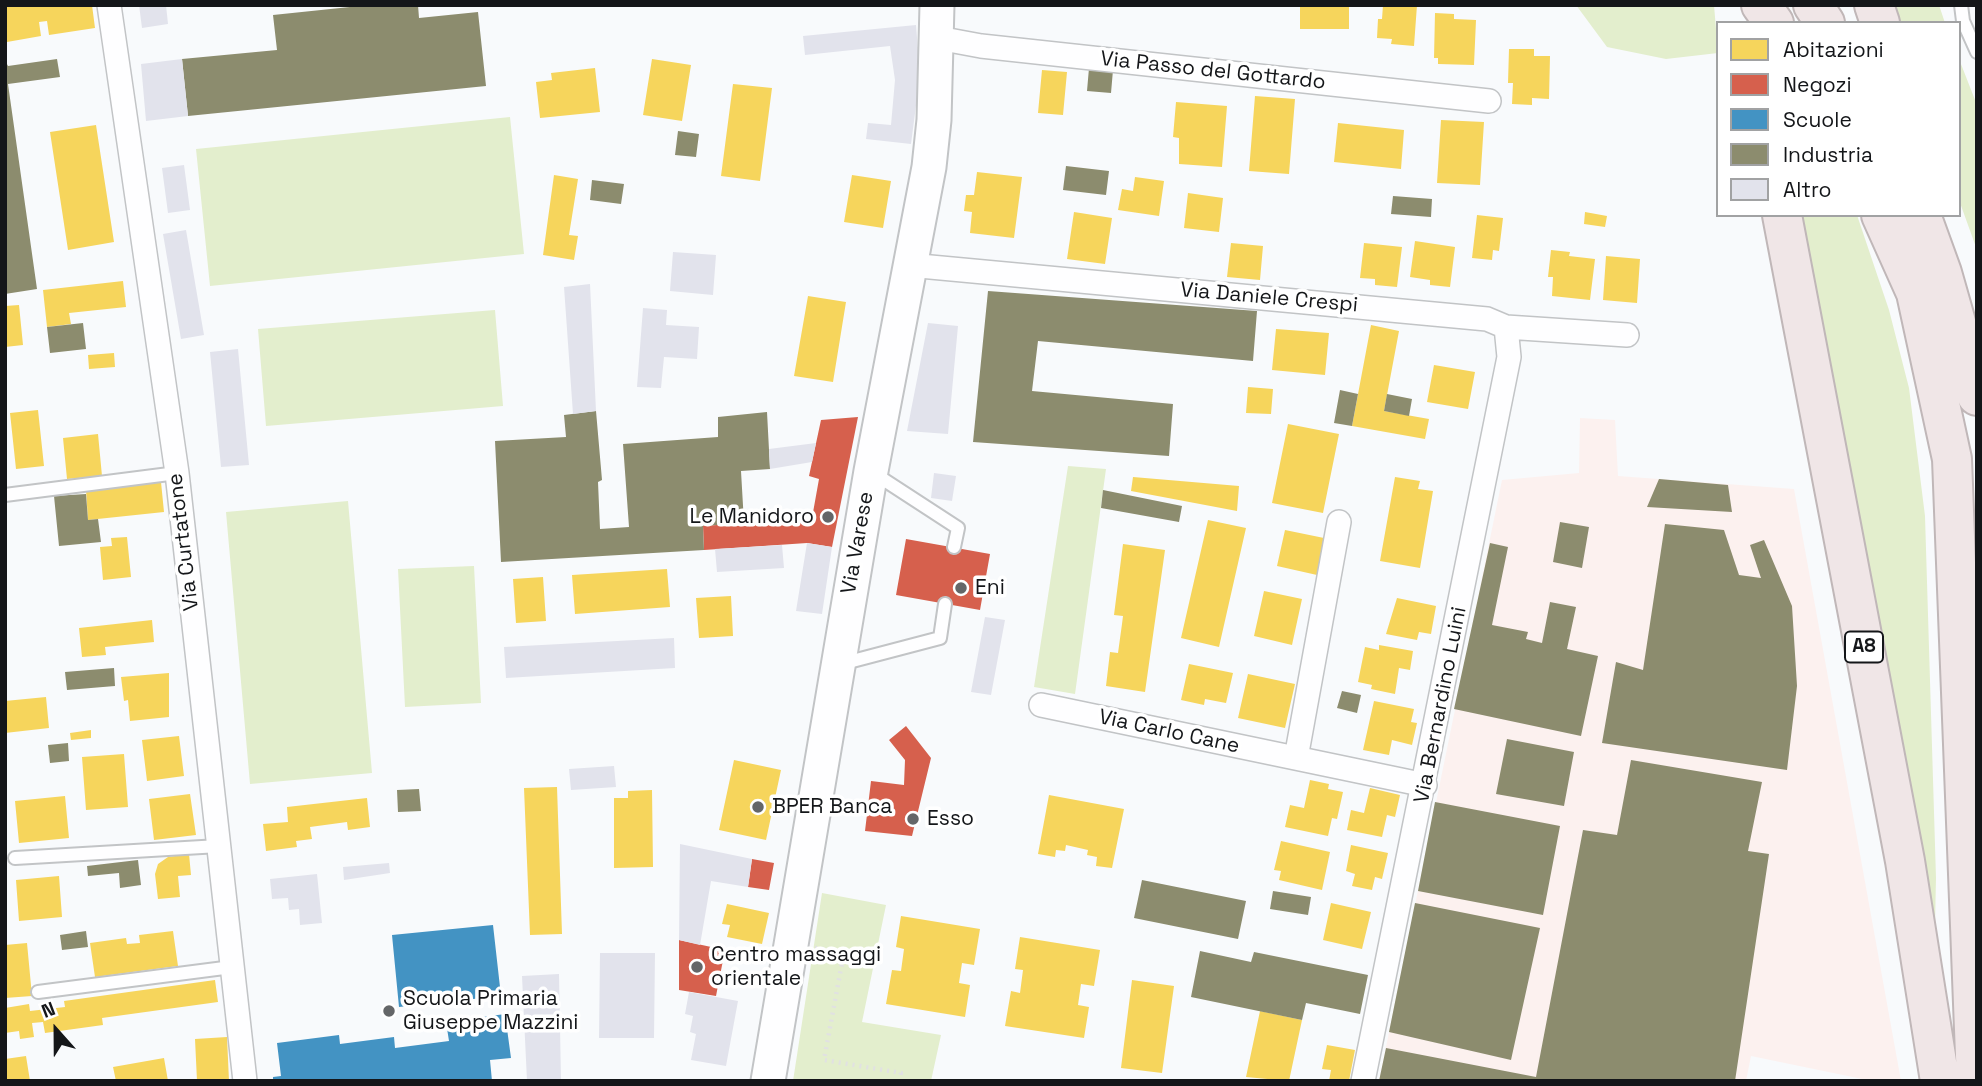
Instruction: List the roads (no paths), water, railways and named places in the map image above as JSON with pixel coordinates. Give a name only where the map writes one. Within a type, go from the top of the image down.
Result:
[{"type":"highway","points":[[1761,5],[1773,21]]},
{"type":"highway","points":[[1813,5],[1824,21]]},
{"type":"highway","name":"A8","points":[[1782,217],[1905,861],[1940,1081]]},
{"type":"highway","points":[[1882,217],[1916,293],[1952,459],[1976,1081]]},
{"type":"highway","points":[[1922,217],[1942,272],[1977,396]]},
{"type":"highway","points":[[1949,217],[1977,304]]},
{"type":"main road","name":"Via Varese","points":[[768,1081],[871,471],[929,167],[938,21]]},
{"type":"street","name":"Via Curtatone","points":[[109,5],[177,473],[245,1081]]},
{"type":"street","name":"Via Passo del Gottardo","points":[[938,21],[981,46],[1489,101]]},
{"type":"street","name":"Via Daniele Crespi","points":[[909,265],[1487,318],[1506,327],[1627,335]]},
{"type":"street","name":"Via Bernardino Luini","points":[[1363,1081],[1425,785],[1509,357],[1506,327]]},
{"type":"street","points":[[1296,758],[1339,522]]},
{"type":"street","name":"Via Carlo Cane","points":[[1041,705],[1425,785]]},
{"type":"lane","points":[[1961,5],[1963,21],[1977,52]]},
{"type":"lane","points":[[871,471],[958,528],[954,547]]},
{"type":"lane","points":[[5,495],[177,473]]},
{"type":"lane","points":[[837,665],[940,638],[945,604]]},
{"type":"lane","points":[[15,858],[219,846]]},
{"type":"lane","points":[[38,992],[232,967]]},
{"type":"place","name":"Le Manidoro","points":[[828,517]]},
{"type":"place","name":"Eni","points":[[961,588]]},
{"type":"place","name":"BPER Banca","points":[[758,807]]},
{"type":"place","name":"Esso","points":[[913,819]]},
{"type":"place","name":"Centro massaggi orientale","points":[[697,967]]},
{"type":"place","name":"Scuola Primaria Giuseppe Mazzini","points":[[389,1011]]}]
